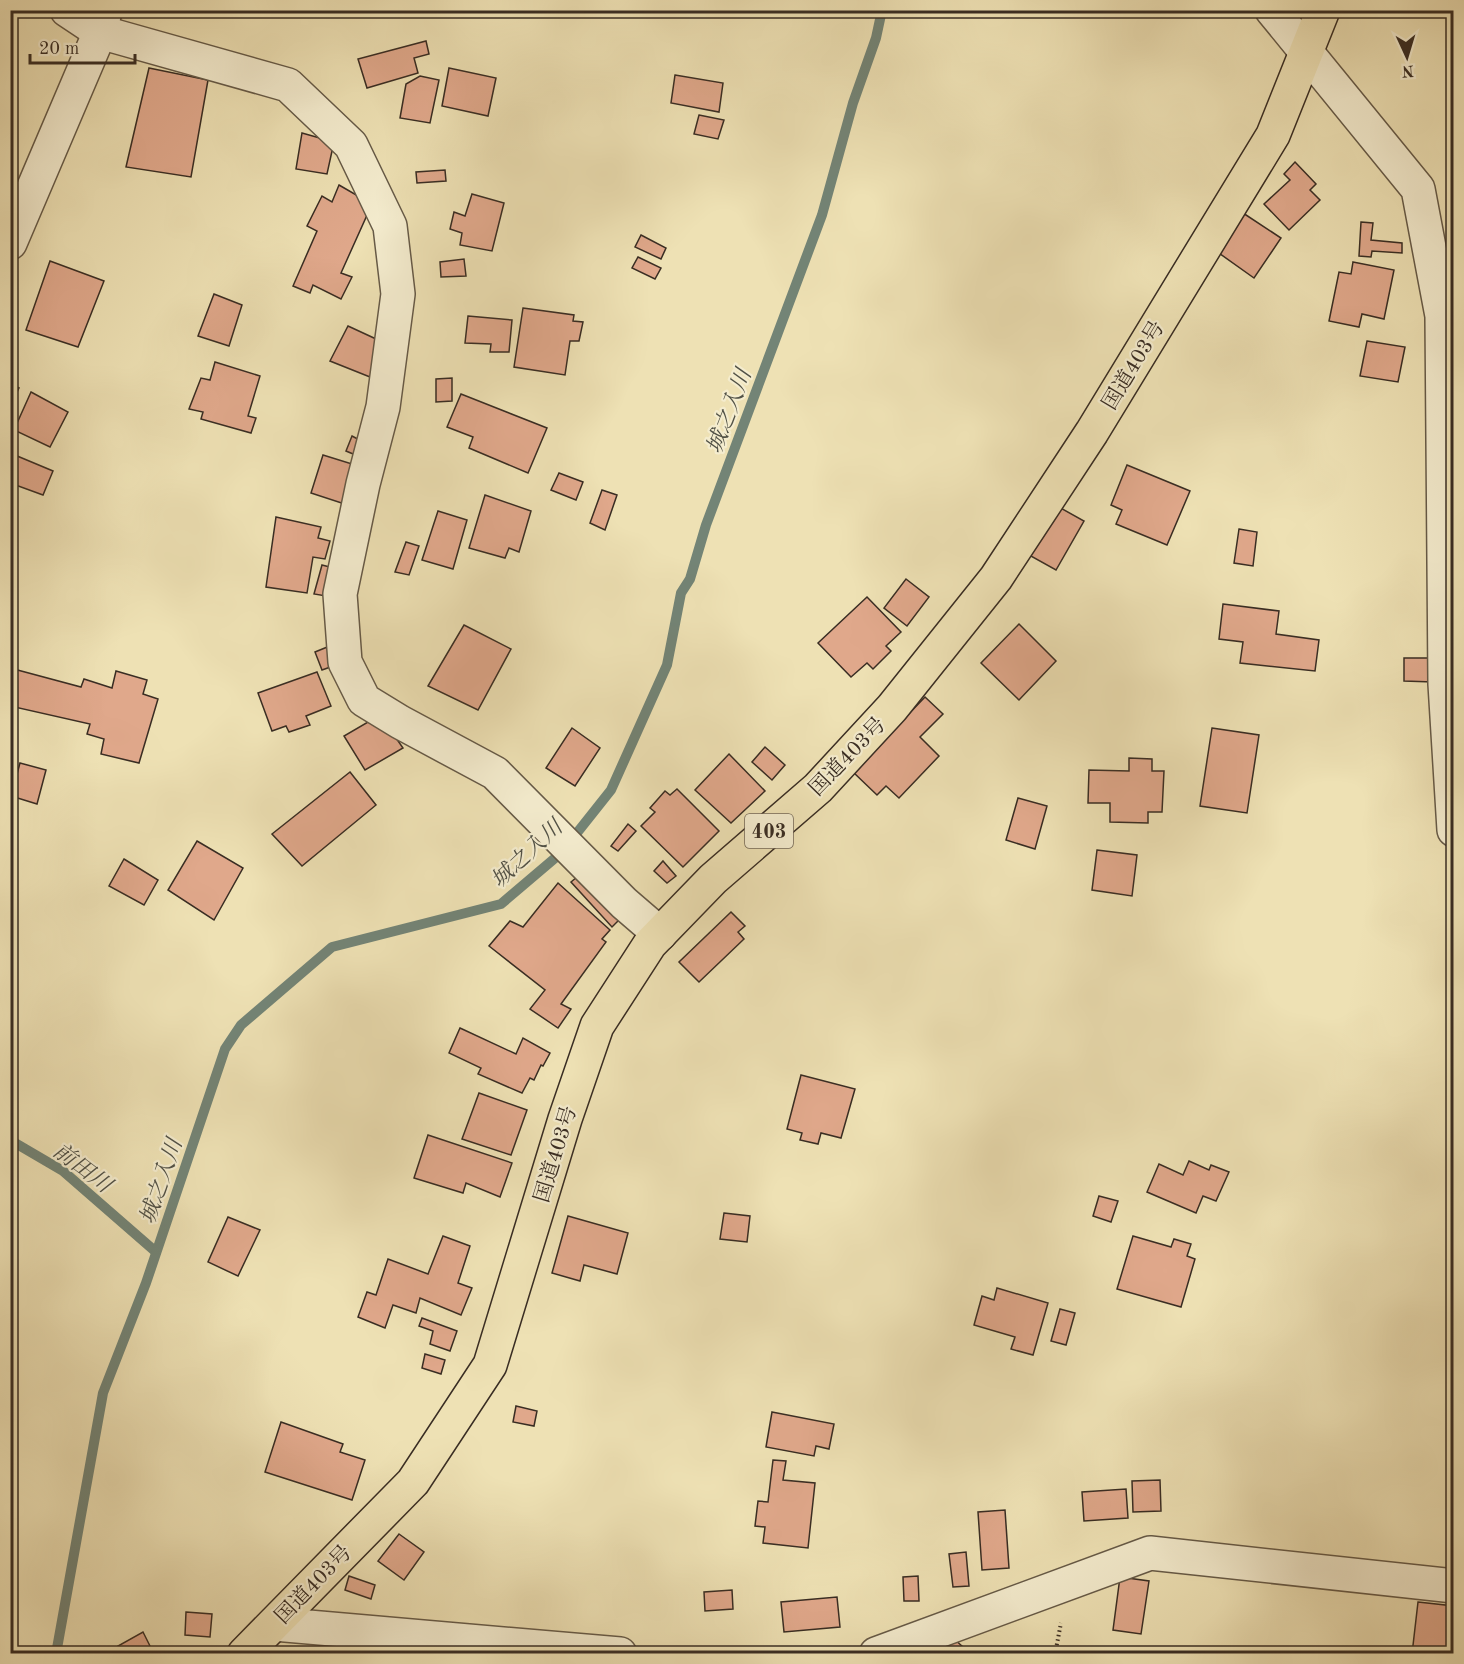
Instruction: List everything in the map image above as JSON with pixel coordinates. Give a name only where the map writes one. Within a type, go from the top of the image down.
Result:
[{"type":"highway","name":"国道403号","points":[[244,1653],[413,1482],[490,1365],[565,1119],[597,1026],[650,944],[713,879],[818,788],[892,708],[996,578],[1092,432],[1273,135],[1323,10]]},
{"type":"street","points":[[67,10],[288,85],[351,145],[390,226],[398,294],[383,407],[363,484],[340,594],[345,662],[364,700],[495,774],[624,903],[660,934]]},
{"type":"street","points":[[1272,10],[1418,189],[1442,316],[1454,830]]},
{"type":"street","points":[[10,243],[103,21]]},
{"type":"street","points":[[876,1653],[1150,1553],[1454,1586]]},
{"type":"street","points":[[274,1624],[393,1644],[620,1653]]},
{"type":"building","points":[[426,41],[429,54],[414,58],[418,73],[367,88],[358,59]]},
{"type":"building","points":[[149,68],[208,80],[191,177],[126,167]]},
{"type":"building","points":[[449,68],[496,78],[488,116],[442,106]]},
{"type":"building","points":[[675,75],[723,83],[719,112],[671,103]]},
{"type":"building","points":[[420,76],[439,80],[430,123],[400,118],[406,84]]},
{"type":"building","points":[[699,115],[724,120],[718,139],[694,134]]},
{"type":"building","points":[[302,133],[334,142],[327,174],[296,169]]},
{"type":"building","points":[[1295,162],[1316,184],[1310,190],[1320,200],[1289,230],[1264,204],[1290,180],[1284,174]]},
{"type":"building","points":[[445,170],[446,181],[417,183],[416,172]]},
{"type":"building","points":[[339,185],[372,204],[341,273],[352,277],[341,299],[313,285],[310,293],[293,286],[317,231],[307,226],[322,196],[332,202]]},
{"type":"building","points":[[472,194],[504,203],[492,251],[460,245],[462,233],[450,229],[454,212],[465,216]]},
{"type":"building","points":[[1243,213],[1281,238],[1254,278],[1216,251]]},
{"type":"building","points":[[1361,222],[1373,223],[1371,240],[1402,243],[1402,253],[1372,251],[1371,257],[1359,256]]},
{"type":"building","points":[[641,235],[666,248],[661,259],[635,247]]},
{"type":"building","points":[[638,257],[661,268],[655,279],[632,268]]},
{"type":"building","points":[[464,259],[466,276],[441,277],[440,262]]},
{"type":"building","points":[[50,261],[104,281],[78,347],[26,330]]},
{"type":"building","points":[[1353,262],[1394,270],[1384,319],[1362,314],[1359,327],[1329,321],[1339,272],[1351,274]]},
{"type":"building","points":[[214,294],[242,305],[229,346],[198,336]]},
{"type":"building","points":[[523,308],[574,315],[573,321],[583,322],[579,341],[570,341],[565,375],[514,367]]},
{"type":"building","points":[[468,316],[512,320],[509,352],[490,352],[491,344],[465,343]]},
{"type":"building","points":[[348,326],[389,345],[375,379],[330,361]]},
{"type":"building","points":[[1367,341],[1405,347],[1398,382],[1360,376]]},
{"type":"building","points":[[215,362],[260,376],[248,416],[256,418],[251,433],[201,419],[203,412],[189,409],[201,378],[210,380]]},
{"type":"building","points":[[452,378],[452,401],[436,402],[436,379]]},
{"type":"building","points":[[10,384],[19,388],[13,401],[10,400]]},
{"type":"building","points":[[31,392],[68,412],[50,447],[14,430]]},
{"type":"building","points":[[461,394],[547,428],[528,473],[469,448],[473,437],[447,427]]},
{"type":"building","points":[[352,436],[382,452],[377,464],[346,451]]},
{"type":"building","points":[[10,453],[53,471],[43,495],[10,483]]},
{"type":"building","points":[[323,455],[365,468],[363,510],[311,493]]},
{"type":"building","points":[[1127,465],[1190,491],[1167,545],[1116,524],[1122,510],[1111,505]]},
{"type":"building","points":[[559,473],[583,482],[576,500],[551,490]]},
{"type":"building","points":[[602,490],[617,495],[605,530],[590,523]]},
{"type":"building","points":[[485,495],[531,511],[519,552],[509,548],[505,558],[469,548]]},
{"type":"building","points":[[1057,506],[1084,521],[1056,570],[1029,555]]},
{"type":"building","points":[[438,511],[467,520],[453,569],[422,560]]},
{"type":"building","points":[[276,517],[321,527],[318,538],[330,541],[325,559],[313,557],[307,593],[266,587]]},
{"type":"building","points":[[1239,529],[1257,532],[1253,566],[1234,563]]},
{"type":"building","points":[[406,542],[419,546],[409,575],[395,572]]},
{"type":"building","points":[[322,565],[349,572],[344,599],[314,594]]},
{"type":"building","points":[[906,579],[929,597],[907,626],[884,608]]},
{"type":"building","points":[[867,597],[901,632],[886,646],[891,651],[873,669],[867,663],[851,677],[818,643]]},
{"type":"building","points":[[1223,604],[1279,611],[1276,634],[1319,640],[1315,671],[1240,663],[1243,642],[1219,639]]},
{"type":"building","points":[[1019,624],[1056,661],[1019,700],[981,663]]},
{"type":"building","points":[[464,625],[511,649],[478,710],[428,686]]},
{"type":"building","points":[[342,641],[350,660],[322,670],[315,652]]},
{"type":"building","points":[[1404,658],[1433,658],[1433,682],[1404,681]]},
{"type":"building","points":[[10,668],[81,687],[84,679],[112,688],[116,671],[147,680],[143,694],[158,699],[139,763],[101,754],[104,739],[87,734],[90,724],[10,706]]},
{"type":"building","points":[[317,672],[331,706],[306,716],[310,725],[289,732],[286,726],[272,731],[258,693]]},
{"type":"building","points":[[925,697],[943,714],[920,737],[939,756],[899,798],[886,786],[877,795],[853,772]]},
{"type":"building","points":[[380,715],[403,748],[365,770],[344,736]]},
{"type":"building","points":[[572,728],[600,748],[575,786],[546,768]]},
{"type":"building","points":[[1212,728],[1259,735],[1247,813],[1200,806]]},
{"type":"building","points":[[765,747],[785,765],[772,780],[752,762]]},
{"type":"building","points":[[729,754],[765,791],[731,823],[695,790]]},
{"type":"building","points":[[1129,758],[1152,759],[1152,771],[1164,771],[1162,812],[1148,812],[1148,823],[1110,822],[1110,803],[1088,803],[1089,770],[1129,771]]},
{"type":"building","points":[[20,763],[46,770],[37,804],[11,796]]},
{"type":"building","points":[[350,772],[376,805],[302,866],[272,834]]},
{"type":"building","points":[[677,789],[719,831],[683,867],[641,826],[655,812],[650,808],[665,791],[670,795]]},
{"type":"building","points":[[1018,798],[1047,806],[1035,849],[1006,840]]},
{"type":"building","points":[[628,824],[636,831],[618,851],[611,846]]},
{"type":"building","points":[[197,841],[243,868],[214,920],[168,890]]},
{"type":"building","points":[[1097,850],[1137,855],[1132,896],[1092,890]]},
{"type":"building","points":[[124,859],[158,880],[144,905],[109,886]]},
{"type":"building","points":[[663,861],[676,876],[667,883],[654,871]]},
{"type":"building","points":[[583,872],[623,916],[612,927],[571,882]]},
{"type":"building","points":[[558,883],[610,930],[602,939],[606,942],[561,1004],[571,1009],[558,1028],[530,1009],[545,990],[489,946],[510,921],[523,927]]},
{"type":"building","points":[[731,912],[745,926],[738,932],[744,939],[699,982],[679,962]]},
{"type":"building","points":[[460,1028],[516,1054],[523,1038],[550,1053],[534,1080],[530,1078],[522,1093],[478,1074],[481,1068],[449,1053]]},
{"type":"building","points":[[801,1075],[855,1089],[841,1138],[821,1133],[818,1144],[800,1140],[802,1133],[787,1129]]},
{"type":"building","points":[[479,1093],[527,1110],[511,1155],[462,1139]]},
{"type":"building","points":[[428,1135],[512,1163],[500,1197],[466,1183],[463,1193],[414,1178]]},
{"type":"building","points":[[1189,1161],[1209,1170],[1211,1165],[1229,1172],[1216,1201],[1203,1196],[1196,1213],[1147,1192],[1159,1164],[1183,1175]]},
{"type":"building","points":[[1099,1196],[1118,1201],[1111,1222],[1093,1216]]},
{"type":"building","points":[[724,1213],[750,1216],[747,1242],[720,1239]]},
{"type":"building","points":[[568,1216],[628,1233],[617,1274],[584,1265],[580,1281],[552,1273]]},
{"type":"building","points":[[228,1217],[260,1230],[238,1276],[208,1262]]},
{"type":"building","points":[[443,1236],[470,1246],[458,1283],[472,1288],[461,1315],[420,1298],[416,1313],[393,1305],[385,1328],[358,1317],[367,1292],[376,1295],[388,1259],[428,1274]]},
{"type":"building","points":[[1133,1236],[1171,1247],[1174,1239],[1191,1244],[1187,1256],[1195,1259],[1181,1307],[1117,1289]]},
{"type":"building","points":[[997,1288],[1048,1303],[1033,1355],[1011,1349],[1015,1337],[974,1325],[982,1296],[994,1300]]},
{"type":"building","points":[[1060,1309],[1075,1313],[1066,1345],[1051,1341]]},
{"type":"building","points":[[422,1318],[457,1331],[450,1351],[430,1344],[433,1331],[419,1326]]},
{"type":"building","points":[[425,1354],[445,1360],[441,1374],[422,1368]]},
{"type":"building","points":[[516,1406],[537,1411],[534,1426],[513,1422]]},
{"type":"building","points":[[772,1412],[834,1424],[829,1449],[816,1446],[814,1456],[766,1447]]},
{"type":"building","points":[[281,1422],[343,1444],[340,1452],[365,1460],[352,1500],[265,1472]]},
{"type":"building","points":[[773,1460],[786,1461],[783,1480],[815,1483],[808,1548],[763,1543],[765,1527],[755,1526],[758,1501],[768,1502]]},
{"type":"building","points":[[1160,1480],[1161,1511],[1133,1512],[1132,1481]]},
{"type":"building","points":[[1126,1489],[1128,1518],[1084,1521],[1082,1492]]},
{"type":"building","points":[[1005,1510],[1009,1568],[982,1570],[978,1512]]},
{"type":"building","points":[[399,1534],[424,1552],[404,1580],[378,1561]]},
{"type":"building","points":[[966,1552],[969,1586],[953,1587],[949,1554]]},
{"type":"building","points":[[349,1576],[375,1585],[371,1599],[345,1590]]},
{"type":"building","points":[[918,1576],[919,1601],[904,1601],[903,1577]]},
{"type":"building","points":[[1120,1577],[1149,1581],[1141,1634],[1113,1630]]},
{"type":"building","points":[[732,1590],[733,1609],[705,1611],[704,1592]]},
{"type":"building","points":[[837,1597],[840,1627],[784,1632],[781,1602]]},
{"type":"building","points":[[1418,1602],[1454,1606],[1453,1654],[1412,1654]]},
{"type":"building","points":[[186,1612],[212,1614],[210,1637],[185,1635]]},
{"type":"building","points":[[143,1632],[154,1654],[123,1654],[118,1646]]},
{"type":"building","points":[[954,1639],[971,1654],[948,1654],[944,1650]]},
{"type":"waterway","name":"城之入川","points":[[56,1654],[103,1393],[146,1283],[225,1049],[241,1025],[332,947],[501,904],[561,853],[611,790],[667,665],[681,593],[690,579],[706,525],[822,215],[853,103],[876,38],[882,10]]},
{"type":"waterway","name":"前田川","points":[[10,1140],[63,1171],[156,1252]]}]
